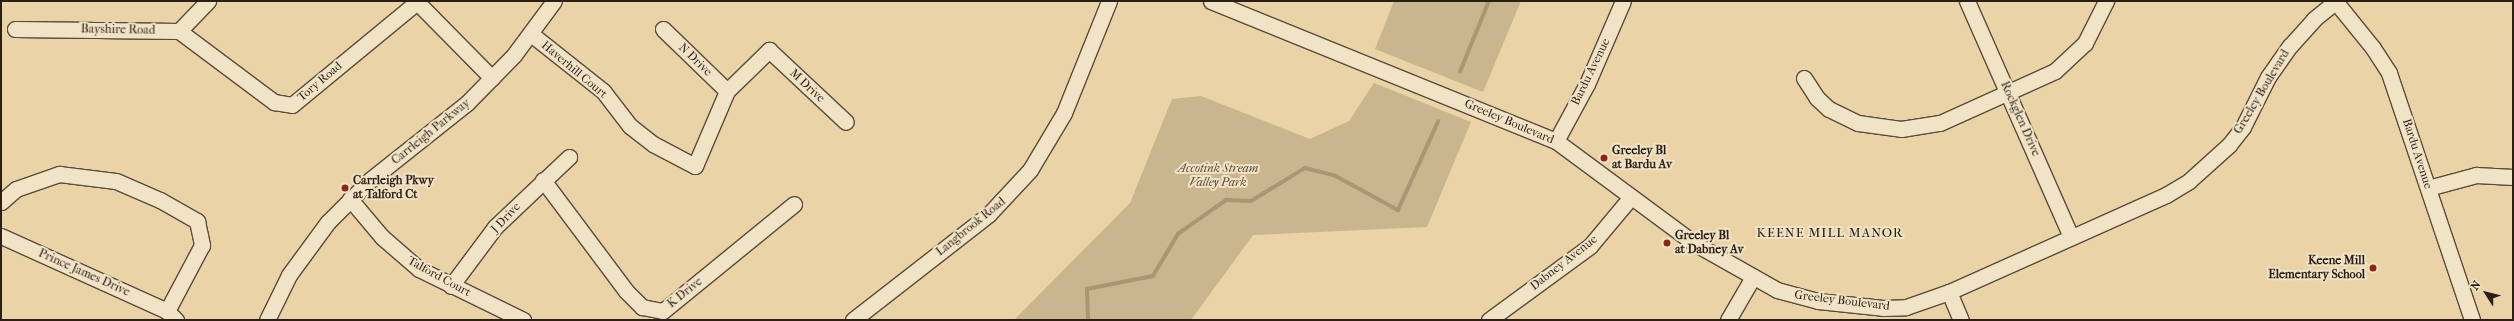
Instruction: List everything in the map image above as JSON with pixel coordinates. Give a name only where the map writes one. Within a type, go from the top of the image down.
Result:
[{"type":"street","points":[[179,31],[208,1]]},
{"type":"street","name":"Carrleigh Parkway","points":[[267,320],[282,287],[306,248],[370,180],[436,130],[492,78],[532,34],[554,1]]},
{"type":"street","name":"Langbrook Road","points":[[853,320],[989,214],[1030,170],[1064,113],[1109,1]]},
{"type":"street","name":"Greeley Boulevard","points":[[1211,1],[1556,141],[1694,243],[1777,290],[1800,297],[1883,308],[1906,307],[1949,292],[2166,195],[2208,166],[2243,126],[2268,78],[2290,46],[2336,1]]},
{"type":"street","name":"Bardu Avenue","points":[[1556,141],[1587,84],[1623,1]]},
{"type":"street","name":"Rockglen Drive","points":[[1967,1],[2071,237]]},
{"type":"street","points":[[1804,78],[1817,98],[1836,114],[1858,123],[1886,129],[1914,128],[1940,123],[2009,94],[2055,71],[2077,53],[2093,30],[2106,1]]},
{"type":"street","name":"Bardu Avenue","points":[[2336,1],[2373,48],[2389,73],[2472,320]]},
{"type":"street","points":[[416,2],[492,78]]},
{"type":"street","name":"Tory Road","points":[[179,31],[274,102],[292,105],[416,2]]},
{"type":"street","name":"Bayshire Road","points":[[15,29],[179,31]]},
{"type":"street","name":"N Drive","points":[[663,29],[727,91]]},
{"type":"street","name":"Haverhill Court","points":[[532,34],[603,91],[630,126],[653,144],[696,166],[727,91],[768,50]]},
{"type":"street","name":"M Drive","points":[[768,50],[846,122]]},
{"type":"street","name":"J Drive","points":[[451,286],[495,227],[568,157]]},
{"type":"street","points":[[1,202],[16,189],[59,174],[116,181],[160,200],[197,222],[202,245],[171,315]]},
{"type":"street","points":[[2428,188],[2476,175],[2513,177]]},
{"type":"street","name":"K Drive","points":[[543,180],[626,291],[642,307],[663,311],[794,204]]},
{"type":"street","name":"Dabney Avenue","points":[[1489,320],[1590,246],[1631,197]]},
{"type":"street","name":"Talford Court","points":[[350,200],[398,253],[419,269],[523,320]]},
{"type":"street","name":"Prince James Drive","points":[[1,236],[171,315]]},
{"type":"street","points":[[1728,320],[1753,277]]},
{"type":"street","points":[[1949,292],[1961,320]]},
{"type":"green space","points":[[1394,1],[1521,1],[1483,92],[1375,49]]},
{"type":"green space","name":"Accotink Stream Valley Park","points":[[1374,83],[1471,122],[1427,227],[1253,235],[1191,320],[1014,320],[1130,203],[1172,99],[1201,96],[1310,139],[1349,121]]},
{"type":"waterway","points":[[1460,72],[1489,1]]},
{"type":"waterway","points":[[1088,320],[1087,289],[1153,276],[1178,234],[1226,200],[1251,201],[1305,168],[1336,176],[1398,210],[1438,122]]},
{"type":"place","name":"Greeley Bl at Bardu Av","points":[[1604,158]]},
{"type":"place","name":"Carrleigh Pkwy at Talford Ct","points":[[345,188]]},
{"type":"place","name":"Greeley Bl at Dabney Av","points":[[1667,243]]},
{"type":"place","name":"Keene Mill Elementary School","points":[[2373,268]]},
{"type":"district","name":"KEENE MILL MANOR","points":[[1830,233]]}]
